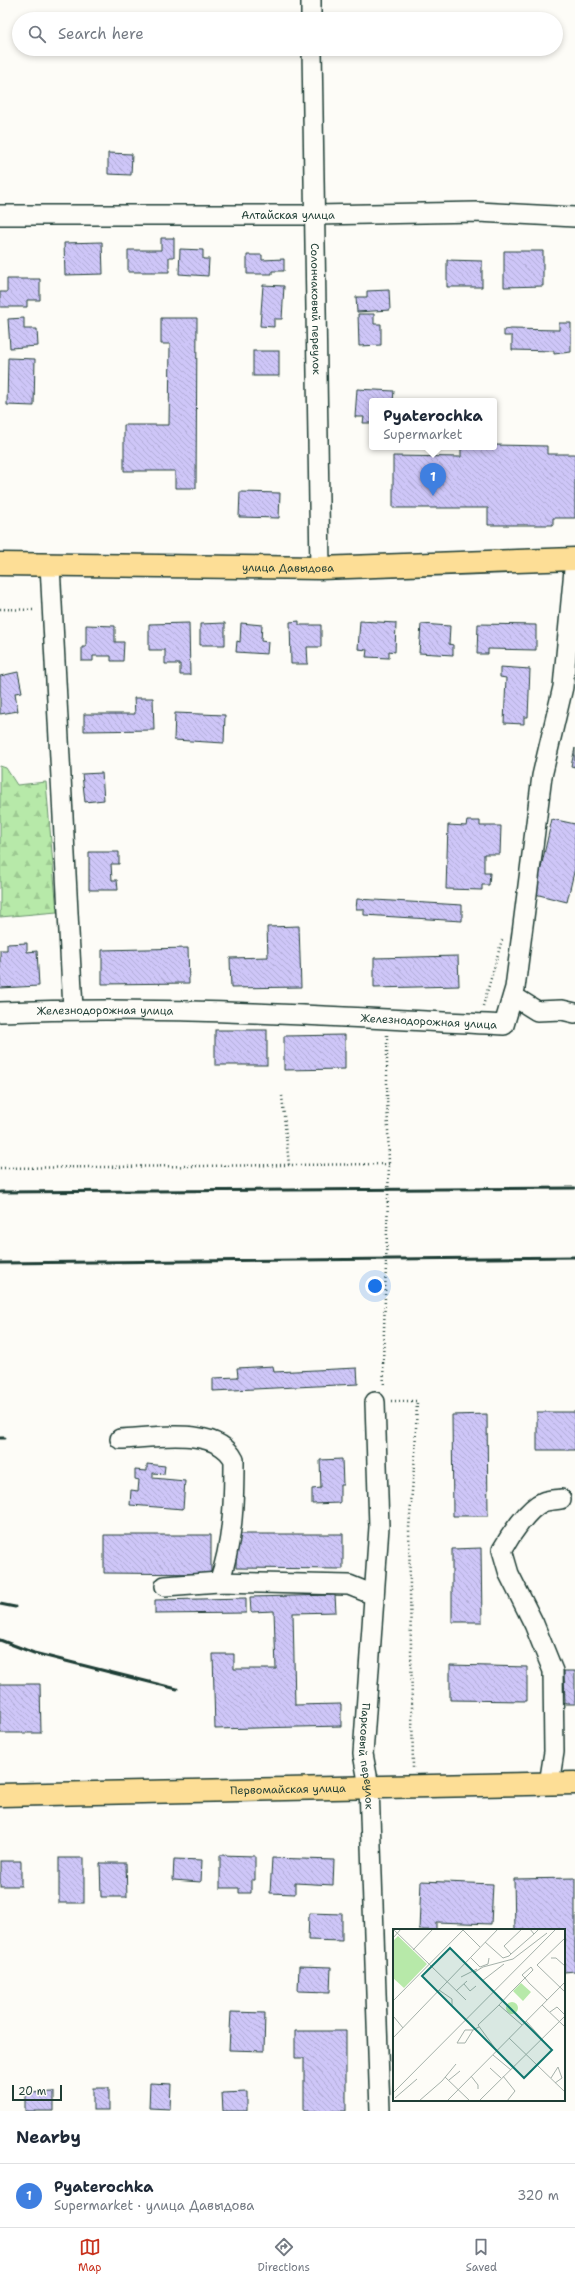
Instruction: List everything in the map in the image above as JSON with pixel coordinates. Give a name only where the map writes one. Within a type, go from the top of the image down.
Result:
[{"type":"main road","name":"улица Давыдова","points":[[0,564],[320,568],[575,559]]},
{"type":"main road","name":"Первомайская улица","points":[[0,1794],[575,1783]]},
{"type":"street","points":[[311,0],[311,12]]},
{"type":"street","name":"Солончаковый переулок","points":[[312,56],[316,215],[320,568]]},
{"type":"street","name":"Алтайская улица","points":[[0,215],[316,215],[478,212],[575,217]]},
{"type":"street","name":"Железнодорожная улица","points":[[0,1012],[72,1009],[186,1011],[504,1025],[512,996],[542,776],[563,687],[575,559]]},
{"type":"street","points":[[50,565],[51,611],[72,1009]]},
{"type":"street","points":[[512,996],[537,1011],[562,1010],[575,1013]]},
{"type":"street","name":"Парковый переулок","points":[[380,2111],[369,1786],[363,1754],[379,1527],[381,1399]]},
{"type":"street","points":[[120,1439],[194,1436],[209,1440],[230,1452],[234,1460],[232,1522],[226,1565],[219,1582]]},
{"type":"street","points":[[549,1784],[554,1752],[553,1670],[534,1624],[509,1574],[502,1550],[510,1536],[526,1517],[541,1503],[561,1499]]},
{"type":"street","points":[[165,1586],[219,1582],[349,1585],[374,1596]]},
{"type":"path","points":[[0,609],[51,611]]},
{"type":"path","points":[[478,1024],[502,939]]},
{"type":"path","points":[[387,1032],[389,1164],[381,1399],[417,1401],[415,1455],[409,1528],[413,1785]]},
{"type":"path","points":[[282,1096],[289,1165]]},
{"type":"path","points":[[0,1168],[389,1164]]},
{"type":"green space","points":[[0,766],[6,768],[17,785],[46,782],[57,912],[0,917]]},
{"type":"building","points":[[108,153],[132,154],[131,175],[108,174]]},
{"type":"building","points":[[161,238],[174,238],[174,257],[169,257],[169,272],[128,272],[128,250],[161,250]]},
{"type":"building","points":[[102,242],[103,274],[65,275],[64,243]]},
{"type":"building","points":[[180,249],[203,250],[203,259],[209,259],[208,276],[179,274]]},
{"type":"building","points":[[504,251],[543,251],[543,286],[504,287]]},
{"type":"building","points":[[247,255],[262,255],[262,260],[284,259],[284,271],[272,271],[272,274],[247,274]]},
{"type":"building","points":[[447,260],[482,261],[482,287],[447,287]]},
{"type":"building","points":[[7,279],[40,279],[40,300],[27,300],[27,307],[0,307],[0,292],[7,292]]},
{"type":"building","points":[[263,285],[284,286],[282,319],[274,319],[274,327],[260,326]]},
{"type":"building","points":[[389,290],[390,310],[357,312],[356,297],[367,297],[367,291]]},
{"type":"building","points":[[358,314],[374,314],[374,324],[381,324],[381,345],[359,346]]},
{"type":"building","points":[[24,318],[24,329],[37,329],[38,346],[10,348],[8,319]]},
{"type":"building","points":[[161,318],[197,318],[196,488],[175,488],[175,471],[124,471],[124,425],[169,425],[170,344],[161,344]]},
{"type":"building","points":[[559,323],[571,323],[571,352],[554,354],[554,351],[512,350],[512,336],[504,336],[504,330],[511,329],[559,330]]},
{"type":"building","points":[[253,351],[279,351],[279,376],[253,376]]},
{"type":"building","points":[[8,358],[35,359],[34,406],[7,405]]},
{"type":"building","points":[[357,389],[394,391],[393,398],[369,398],[369,423],[363,423],[364,417],[355,417]]},
{"type":"building","points":[[497,445],[547,446],[547,454],[575,454],[575,518],[553,518],[553,525],[488,525],[488,508],[393,508],[393,456],[461,457],[461,450],[497,450]]},
{"type":"building","points":[[240,492],[280,493],[279,518],[239,517]]},
{"type":"building","points":[[299,621],[299,625],[321,625],[321,647],[307,647],[308,664],[291,664],[290,622]]},
{"type":"building","points":[[360,621],[396,623],[395,652],[389,651],[389,658],[366,657],[367,650],[358,649]]},
{"type":"building","points":[[189,623],[190,675],[180,675],[180,664],[165,664],[165,650],[149,650],[149,624]]},
{"type":"building","points":[[225,623],[225,645],[200,645],[200,624]]},
{"type":"building","points":[[241,623],[262,625],[261,641],[268,642],[267,654],[236,652],[237,641],[240,642]]},
{"type":"building","points":[[421,624],[450,626],[449,644],[453,645],[453,655],[419,653]]},
{"type":"building","points":[[478,624],[536,625],[536,650],[488,649],[488,654],[477,654]]},
{"type":"building","points":[[86,625],[115,626],[115,642],[124,642],[123,661],[111,661],[111,656],[93,656],[93,661],[82,661],[82,647],[86,647]]},
{"type":"building","points":[[500,667],[530,669],[528,717],[524,717],[524,724],[504,723],[506,678],[500,677]]},
{"type":"building","points":[[18,672],[22,692],[15,693],[18,711],[0,714],[0,676]]},
{"type":"building","points":[[134,698],[153,698],[154,730],[84,731],[84,714],[135,714]]},
{"type":"building","points":[[175,713],[225,715],[224,743],[174,740]]},
{"type":"building","points":[[575,748],[575,767],[571,766]]},
{"type":"building","points":[[102,773],[104,800],[85,802],[82,774]]},
{"type":"building","points":[[552,819],[575,824],[575,868],[567,902],[535,894]]},
{"type":"building","points":[[467,821],[480,821],[480,826],[501,826],[500,854],[484,854],[484,873],[490,873],[489,885],[482,885],[482,890],[446,889],[448,825],[466,826]]},
{"type":"building","points":[[89,852],[119,852],[119,864],[111,864],[112,880],[117,880],[118,890],[89,890]]},
{"type":"building","points":[[357,899],[462,905],[462,921],[364,915],[364,909],[356,909]]},
{"type":"building","points":[[299,926],[301,987],[231,988],[230,958],[268,957],[267,927]]},
{"type":"building","points":[[27,943],[27,952],[37,951],[39,986],[0,988],[0,950],[7,950],[7,944]]},
{"type":"building","points":[[188,948],[189,983],[102,984],[102,950]]},
{"type":"building","points":[[458,956],[459,986],[374,988],[374,958]]},
{"type":"building","points":[[215,1030],[267,1030],[267,1065],[215,1065]]},
{"type":"building","points":[[345,1035],[345,1069],[284,1070],[284,1036]]},
{"type":"building","points":[[273,1366],[274,1372],[357,1368],[358,1384],[213,1391],[213,1378],[238,1377],[237,1368]]},
{"type":"building","points":[[537,1412],[575,1412],[575,1450],[537,1450]]},
{"type":"building","points":[[487,1414],[488,1516],[453,1516],[452,1415]]},
{"type":"building","points":[[342,1459],[343,1485],[340,1485],[340,1503],[312,1504],[312,1489],[321,1488],[320,1460]]},
{"type":"building","points":[[147,1464],[165,1466],[164,1474],[153,1473],[153,1478],[185,1481],[183,1509],[130,1505],[131,1490],[138,1491],[139,1480],[135,1479],[135,1470],[147,1471]]},
{"type":"building","points":[[236,1534],[343,1534],[343,1569],[236,1568]]},
{"type":"building","points":[[104,1535],[211,1535],[211,1574],[104,1573]]},
{"type":"building","points":[[481,1548],[482,1622],[452,1622],[452,1549]]},
{"type":"building","points":[[335,1595],[336,1612],[293,1613],[295,1705],[341,1704],[341,1726],[215,1729],[213,1654],[234,1654],[234,1669],[276,1669],[274,1611],[251,1612],[250,1597]]},
{"type":"building","points":[[246,1598],[246,1613],[155,1614],[155,1600]]},
{"type":"building","points":[[450,1665],[527,1667],[527,1701],[450,1700]]},
{"type":"building","points":[[564,1671],[575,1671],[575,1704],[565,1704]]},
{"type":"building","points":[[0,1684],[40,1684],[41,1733],[0,1733]]},
{"type":"building","points":[[220,1855],[255,1856],[255,1880],[251,1880],[251,1893],[239,1893],[239,1888],[220,1888]]},
{"type":"building","points":[[59,1858],[84,1858],[84,1903],[59,1903]]},
{"type":"building","points":[[272,1858],[334,1860],[333,1885],[295,1883],[295,1894],[270,1893]]},
{"type":"building","points":[[174,1859],[202,1860],[201,1882],[173,1880]]},
{"type":"building","points":[[0,1861],[21,1861],[21,1886],[0,1886]]},
{"type":"building","points":[[100,1863],[126,1863],[127,1897],[101,1897]]},
{"type":"building","points":[[575,1878],[575,1971],[565,1972],[565,1929],[515,1929],[514,1879]]},
{"type":"building","points":[[421,1881],[493,1884],[491,1924],[436,1922],[436,1929],[419,1929]]},
{"type":"building","points":[[309,1913],[342,1914],[342,1941],[308,1940]]},
{"type":"building","points":[[299,1966],[331,1967],[330,1992],[298,1991]]},
{"type":"building","points":[[231,2012],[265,2013],[264,2051],[229,2050]]},
{"type":"building","points":[[295,2031],[346,2031],[346,2111],[304,2111],[304,2058],[295,2058]]},
{"type":"building","points":[[150,2083],[171,2084],[170,2109],[149,2108]]},
{"type":"building","points":[[93,2088],[109,2088],[109,2110],[93,2110]]},
{"type":"building","points":[[54,2092],[54,2111],[25,2111],[25,2093]]},
{"type":"building","points":[[247,2092],[247,2111],[223,2111],[222,2093]]},
{"type":"railway","points":[[0,1192],[575,1188]]},
{"type":"railway","points":[[0,1263],[575,1257]]},
{"type":"railway","points":[[0,1438],[5,1438]]},
{"type":"railway","points":[[0,1604],[15,1607]]},
{"type":"railway","points":[[0,1640],[34,1653],[177,1689]]},
{"type":"place","name":"Pyaterochka","points":[[433,496]]}]
